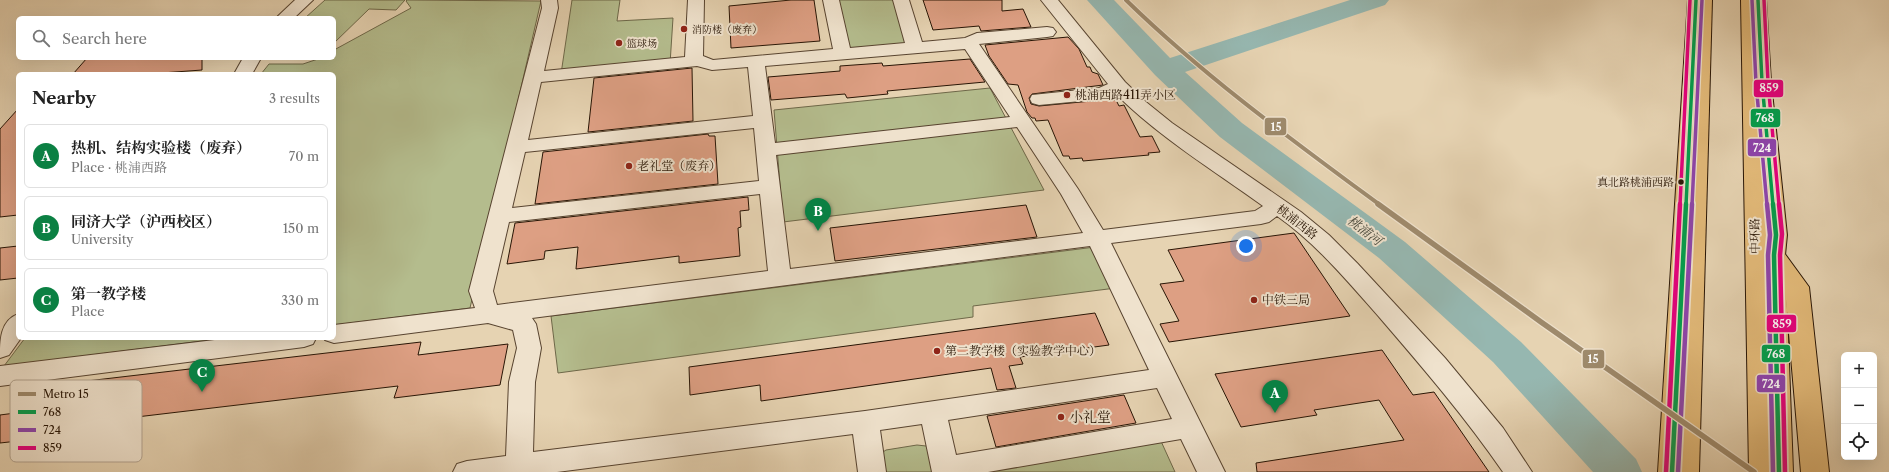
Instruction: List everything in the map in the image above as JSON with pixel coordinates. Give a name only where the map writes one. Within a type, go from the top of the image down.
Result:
[{"type":"main road","points":[[1672,472],[1674,392],[1696,0]]},
{"type":"main road","points":[[1685,472],[1704,0]]},
{"type":"main road","name":"中环路","points":[[1749,0],[1763,472]]},
{"type":"main road","points":[[1758,0],[1760,58],[1776,235],[1774,255],[1779,472]]},
{"type":"main road","points":[[1774,255],[1797,288],[1815,472]]},
{"type":"street","points":[[286,16],[305,0]]},
{"type":"street","points":[[489,315],[481,291],[550,8],[549,0]]},
{"type":"street","points":[[696,0],[694,57],[698,60]]},
{"type":"street","points":[[831,0],[843,54]]},
{"type":"street","points":[[901,0],[915,47]]},
{"type":"street","name":"桃浦西路","points":[[1049,0],[1119,86],[1138,106],[1165,127],[1293,217],[1321,240],[1349,268],[1436,365],[1493,436],[1518,472]]},
{"type":"street","points":[[533,77],[698,60],[712,65],[970,43],[977,38],[1047,32]]},
{"type":"street","points":[[970,43],[1072,194],[1097,238],[1211,472]]},
{"type":"street","points":[[244,72],[251,60]]},
{"type":"street","points":[[756,61],[780,278]]},
{"type":"street","points":[[1039,99],[1102,93],[1119,86]]},
{"type":"street","points":[[516,146],[762,121]]},
{"type":"street","points":[[765,150],[1022,121]]},
{"type":"street","points":[[499,216],[770,186]]},
{"type":"street","points":[[336,334],[1261,217],[1273,209]]},
{"type":"street","points":[[489,315],[524,324],[529,348],[522,382],[519,468]]},
{"type":"street","points":[[0,349],[16,325]]},
{"type":"street","points":[[0,376],[288,340]]},
{"type":"street","points":[[467,472],[519,468],[865,422],[1166,378]]},
{"type":"street","points":[[933,412],[945,470],[1190,427]]},
{"type":"street","points":[[865,422],[872,472]]},
{"type":"green space","points":[[325,0],[405,0],[396,10],[369,9],[336,41],[336,16],[307,16]]},
{"type":"green space","name":"篮球场","points":[[572,0],[620,0],[617,21],[673,18],[670,64],[561,74]]},
{"type":"green space","points":[[837,0],[895,0],[908,44],[848,48]]},
{"type":"green space","points":[[406,1],[541,1],[470,308],[336,325],[336,72],[263,72],[269,64],[303,64],[315,60],[336,60],[336,49],[411,8]]},
{"type":"green space","points":[[990,88],[1044,190],[783,222],[774,110]]},
{"type":"green space","points":[[1095,247],[1116,288],[973,306],[973,317],[558,373],[551,316]]},
{"type":"green space","points":[[24,340],[210,340],[4,366]]},
{"type":"green space","points":[[1160,439],[1175,472],[956,472]]},
{"type":"green space","points":[[917,445],[926,446],[931,450],[936,472],[880,472],[880,454],[886,450]]},
{"type":"building","points":[[791,0],[814,0],[820,41],[731,48],[729,6]]},
{"type":"building","points":[[923,0],[1002,0],[1002,11],[1023,9],[1031,27],[981,31],[979,26],[933,30]]},
{"type":"building","name":"桃浦西路411弄小区","points":[[1068,37],[1079,49],[1087,67],[1090,67],[1092,72],[1098,74],[1103,85],[1032,94],[1029,98],[1031,104],[1039,106],[1102,100],[1108,98],[1109,101],[1116,100],[1119,106],[1124,105],[1140,137],[1152,136],[1160,152],[1148,153],[1149,155],[1083,161],[1082,158],[1070,159],[1069,156],[1063,156],[1048,120],[1036,121],[1035,118],[1032,118],[1027,112],[1018,85],[1008,84],[989,56],[985,45]]},
{"type":"building","points":[[970,59],[985,82],[887,91],[888,94],[847,98],[845,94],[771,100],[768,77],[840,71],[840,66],[882,63],[883,66]]},
{"type":"building","points":[[85,60],[202,60],[202,70],[175,72],[75,72]]},
{"type":"building","points":[[692,68],[693,121],[588,132],[594,78]]},
{"type":"building","points":[[16,111],[16,215],[0,217],[0,129]]},
{"type":"building","name":"老礼堂（废弃）","points":[[708,134],[709,136],[715,136],[718,184],[535,204],[543,152]]},
{"type":"building","points":[[748,197],[749,210],[740,211],[741,227],[738,228],[740,256],[679,263],[679,256],[576,269],[578,247],[545,251],[544,259],[507,264],[515,223]]},
{"type":"building","points":[[1026,205],[1037,237],[835,261],[830,228]]},
{"type":"building","name":"中铁三局","points":[[1294,233],[1350,316],[1169,342],[1160,324],[1179,321],[1160,284],[1184,281],[1168,250]]},
{"type":"building","points":[[16,246],[16,278],[0,280],[0,248]]},
{"type":"building","name":"第二教学楼（实验教学中心）","points":[[1095,313],[1109,345],[1020,357],[1023,364],[1009,366],[1016,388],[997,390],[991,368],[761,401],[760,385],[690,395],[689,367]]},
{"type":"building","points":[[421,342],[418,355],[508,344],[500,385],[394,398],[398,386],[142,416],[142,380],[95,380]]},
{"type":"building","points":[[1382,350],[1413,395],[1434,392],[1489,472],[1257,472],[1256,463],[1404,440],[1379,400],[1314,410],[1317,415],[1241,427],[1215,374]]},
{"type":"building","points":[[1124,395],[1136,423],[996,447],[987,416]]},
{"type":"building","points":[[10,414],[10,442],[0,443],[0,415]]},
{"type":"waterway","name":"桃浦河","points":[[1100,0],[1165,69]]},
{"type":"waterway","points":[[1165,69],[1376,0]]},
{"type":"waterway","name":"桃浦河","points":[[1165,69],[1231,130],[1392,250],[1507,352],[1620,472]]},
{"type":"metro line","name":"15","points":[[1126,0],[1199,67],[1330,168],[1488,284],[1754,472]]},
{"type":"transit line","name":"859","points":[[1666,472],[1690,0]]},
{"type":"transit line","name":"768","points":[[1672,472],[1696,0]]},
{"type":"transit line","name":"724","points":[[1678,472],[1702,0]]},
{"type":"transit line","name":"724","points":[[1752,0],[1756,83],[1770,235],[1768,255],[1773,472]]},
{"type":"transit line","name":"768","points":[[1758,0],[1762,82],[1776,235],[1774,255],[1779,472]]},
{"type":"transit line","name":"859","points":[[1764,0],[1768,82],[1782,234],[1780,255],[1785,472]]},
{"type":"place","name":"消防楼（废弃）","points":[[684,29]]},
{"type":"place","name":"篮球场","points":[[619,43]]},
{"type":"place","name":"桃浦西路411弄小区","points":[[1067,95]]},
{"type":"place","name":"老礼堂（废弃）","points":[[629,166]]},
{"type":"place","name":"真北路桃浦西路","points":[[1681,182]]},
{"type":"place","name":"同济大学（沪西校区）","points":[[818,231]]},
{"type":"place","name":"中铁三局","points":[[1254,300]]},
{"type":"place","name":"第二教学楼（实验教学中心）","points":[[937,351]]},
{"type":"place","name":"第一教学楼","points":[[202,392]]},
{"type":"place","name":"热机、结构实验楼（废弃）","points":[[1275,413]]},
{"type":"place","name":"小礼堂","points":[[1061,417]]}]
